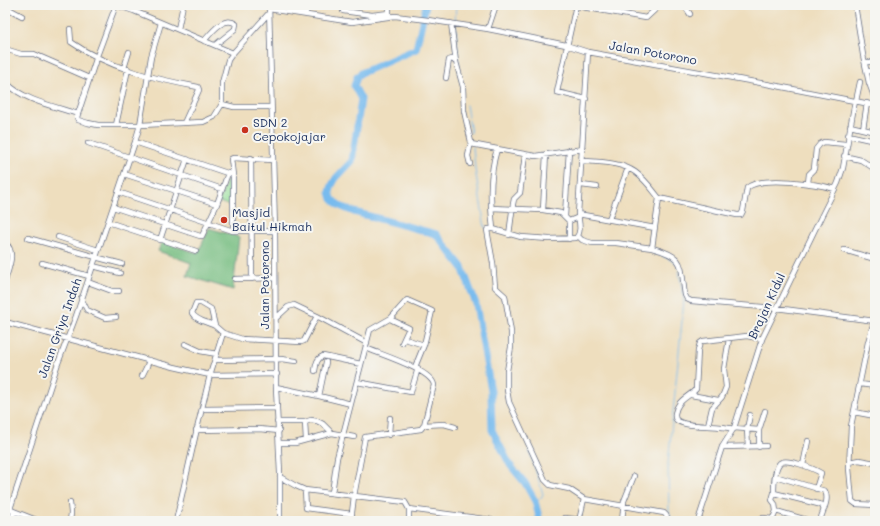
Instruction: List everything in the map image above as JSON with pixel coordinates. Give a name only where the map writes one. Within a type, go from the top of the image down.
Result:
[{"type":"street","points":[[233,53],[178,29],[116,5],[89,78],[78,114],[78,120],[98,125],[140,125],[203,122],[214,117],[218,113],[222,104],[223,78],[228,60],[269,9],[352,22],[389,15]]},
{"type":"street","points":[[178,29],[183,5]]},
{"type":"street","points":[[304,5],[306,8],[306,15]]},
{"type":"street","points":[[389,5],[389,15]]},
{"type":"street","points":[[488,29],[496,5]]},
{"type":"street","points":[[586,99],[557,93],[566,45],[576,5],[644,18],[648,16],[656,6]]},
{"type":"street","points":[[684,5],[690,14]]},
{"type":"street","points":[[855,5],[866,71],[875,99]]},
{"type":"street","points":[[5,7],[22,16]]},
{"type":"street","name":"Jalan Potorono","points":[[269,9],[275,231],[276,387],[277,422],[279,431],[280,521]]},
{"type":"street","points":[[343,11],[372,15],[389,15]]},
{"type":"street","name":"Jalan Potorono","points":[[389,15],[419,18],[488,29],[566,45],[588,52],[764,83],[875,105]]},
{"type":"street","points":[[204,41],[219,25],[230,22],[236,24],[235,29],[215,45]]},
{"type":"street","name":"Jalan Griya Indah","points":[[11,521],[13,511],[10,506],[34,432],[88,282],[95,257],[135,142],[140,125],[151,57],[161,23]]},
{"type":"street","points":[[454,23],[456,62],[463,87],[464,111],[472,144],[469,149],[468,156],[470,164]]},
{"type":"street","points":[[70,29],[72,42],[97,56],[126,69],[148,76],[168,82],[199,88],[184,123]]},
{"type":"street","points":[[5,49],[21,54],[34,54],[89,78]]},
{"type":"street","points":[[116,125],[130,52]]},
{"type":"street","points":[[588,52],[579,216],[580,230],[578,236],[576,238],[569,239],[528,237],[509,235],[493,229],[487,230],[493,263],[495,287],[505,296],[512,336],[507,371],[507,390],[512,409],[547,484],[569,489],[584,499],[664,513],[669,521]]},
{"type":"street","points":[[446,78],[449,60],[456,62]]},
{"type":"street","points":[[865,62],[875,62]]},
{"type":"street","points":[[866,71],[875,71]]},
{"type":"street","name":"Brajan Kidul","points":[[698,521],[722,447],[734,429],[762,340],[776,308],[836,189],[841,176],[846,144],[860,82]]},
{"type":"street","points":[[7,83],[29,97],[78,114]]},
{"type":"street","points":[[863,128],[867,103]]},
{"type":"street","points":[[222,104],[234,107],[271,107]]},
{"type":"street","points":[[850,126],[875,132]]},
{"type":"street","points":[[848,135],[875,141]]},
{"type":"street","points":[[135,142],[231,174]]},
{"type":"street","points":[[808,183],[809,174],[814,169],[816,149],[820,144],[824,142],[846,144]]},
{"type":"street","points":[[88,143],[222,190]]},
{"type":"street","points":[[472,144],[535,156],[583,149]]},
{"type":"street","points":[[493,229],[491,208],[492,173],[497,149]]},
{"type":"street","points":[[565,216],[569,150]]},
{"type":"street","points":[[544,210],[546,154]]},
{"type":"street","points":[[509,235],[514,199],[520,193],[525,155]]},
{"type":"street","points":[[844,156],[861,160],[875,168]]},
{"type":"street","points":[[233,232],[231,174],[232,158],[273,160]]},
{"type":"street","points":[[251,158],[252,278]]},
{"type":"street","points":[[160,240],[187,159]]},
{"type":"street","points":[[582,161],[617,165],[628,168],[637,174],[659,198],[737,215],[741,215],[743,211],[747,188],[761,182],[808,183],[836,189]]},
{"type":"street","points":[[609,219],[628,168]]},
{"type":"street","points":[[124,174],[217,204]]},
{"type":"street","points":[[113,207],[200,236],[204,234],[222,190],[231,174]]},
{"type":"street","points":[[581,185],[597,187]]},
{"type":"street","points":[[118,192],[209,222],[233,232],[275,231]]},
{"type":"street","points":[[652,248],[659,198]]},
{"type":"street","points":[[491,208],[512,210],[544,210],[561,213],[569,221],[569,239]]},
{"type":"street","points":[[569,221],[579,216],[609,219],[655,228]]},
{"type":"street","points":[[108,222],[196,251]]},
{"type":"street","points":[[578,236],[586,242],[616,243],[669,252],[681,265],[685,295],[687,299],[691,301],[776,308],[875,321],[868,342],[851,426],[849,462],[852,501],[856,504],[875,505]]},
{"type":"street","points":[[58,237],[98,250]]},
{"type":"street","points":[[28,238],[122,264]]},
{"type":"street","points":[[5,243],[8,245],[11,253],[11,261],[5,281]]},
{"type":"street","points":[[844,250],[875,259]]},
{"type":"street","points":[[42,263],[89,276]]},
{"type":"street","points":[[93,266],[120,273]]},
{"type":"street","points":[[235,279],[275,278]]},
{"type":"street","points":[[88,282],[112,291],[119,291]]},
{"type":"street","points":[[81,298],[87,310],[105,318],[116,317]]},
{"type":"street","points":[[332,493],[337,458],[361,364],[372,328],[391,318],[407,300],[432,310],[411,392],[357,382]]},
{"type":"street","points":[[216,326],[211,309],[204,304],[196,303],[192,313],[194,316],[216,326],[223,333],[242,339],[301,342],[304,341],[317,316]]},
{"type":"street","points":[[276,318],[288,307],[294,305],[367,342]]},
{"type":"street","points":[[392,320],[409,328],[404,341],[424,345]]},
{"type":"street","points":[[5,322],[174,367],[210,375],[277,374]]},
{"type":"street","points":[[176,521],[196,430],[210,375],[223,333]]},
{"type":"street","points":[[759,430],[734,429],[685,423],[676,419],[675,415],[678,404],[696,390],[698,350],[700,343],[703,341],[747,336],[762,340]]},
{"type":"street","points":[[708,425],[712,408],[722,397],[726,387],[724,369],[729,339]]},
{"type":"street","points":[[185,344],[200,351],[217,354]]},
{"type":"street","points":[[351,521],[365,438],[419,430],[424,425],[434,382],[417,368],[366,348]]},
{"type":"street","points":[[315,372],[317,361],[323,356],[361,364]]},
{"type":"street","points":[[215,360],[277,359],[296,361]]},
{"type":"street","points":[[142,376],[148,366],[149,360]]},
{"type":"street","points":[[319,396],[326,362]]},
{"type":"street","points":[[860,384],[875,386]]},
{"type":"street","points":[[276,387],[351,404]]},
{"type":"street","points":[[691,395],[718,400]]},
{"type":"street","points":[[202,409],[277,408]]},
{"type":"street","points":[[759,447],[759,430],[765,411]]},
{"type":"street","points":[[854,412],[875,416]]},
{"type":"street","points":[[748,447],[747,429],[750,415]]},
{"type":"street","points":[[389,435],[390,418]]},
{"type":"street","points":[[277,422],[305,422],[311,420],[323,424],[332,433]]},
{"type":"street","points":[[305,422],[306,440]]},
{"type":"street","points":[[424,425],[444,424],[454,427]]},
{"type":"street","points":[[196,430],[259,429],[279,431]]},
{"type":"street","points":[[279,443],[306,440],[332,433],[354,436]]},
{"type":"street","points":[[803,465],[808,441]]},
{"type":"street","points":[[722,447],[766,446]]},
{"type":"street","points":[[849,462],[859,460],[875,463]]},
{"type":"street","points":[[761,521],[763,518],[772,519],[776,511],[776,504],[772,500],[775,476],[781,462],[786,461],[803,465],[821,473],[816,489]]},
{"type":"street","points":[[622,521],[628,490],[634,476]]},
{"type":"street","points":[[775,476],[825,491],[827,495],[826,502],[820,521]]},
{"type":"street","points":[[280,477],[305,490],[405,502],[409,509],[408,521]]},
{"type":"street","points":[[305,490],[306,508],[352,514]]},
{"type":"street","points":[[774,493],[822,505],[823,508]]},
{"type":"street","points":[[580,520],[584,499]]},
{"type":"street","points":[[70,503],[70,521]]},
{"type":"street","points":[[409,509],[492,520]]},
{"type":"street","points":[[5,511],[13,511],[39,521]]},
{"type":"street","points":[[776,511],[801,520],[810,521]]},
{"type":"street","points":[[565,518],[592,521]]},
{"type":"green space","points":[[227,180],[232,182],[231,206],[219,202]]},
{"type":"green space","points":[[209,228],[239,237],[233,290],[187,276],[191,263],[158,251],[162,242],[198,253]]},
{"type":"waterway","points":[[426,5],[416,49],[361,73],[357,77],[354,86],[361,99],[352,161],[336,178],[330,192],[332,199],[340,206],[354,212],[436,234],[462,267],[476,304],[491,391],[492,430],[510,465],[525,483],[535,501],[540,521]]},
{"type":"waterway","points":[[455,23],[456,5]]},
{"type":"waterway","points":[[456,26],[459,65]]},
{"type":"waterway","points":[[466,105],[471,133]]},
{"type":"waterway","points":[[473,147],[475,169],[485,228]]},
{"type":"waterway","points":[[652,251],[677,263]]},
{"type":"waterway","points":[[672,521],[669,511],[668,464],[684,300],[678,266]]},
{"type":"waterway","points":[[529,450],[543,494],[541,498],[535,501]]},
{"type":"place","name":"SDN 2 Cepokojajar","points":[[245,130]]},
{"type":"place","name":"Masjid Baitul Hikmah","points":[[224,220]]}]
